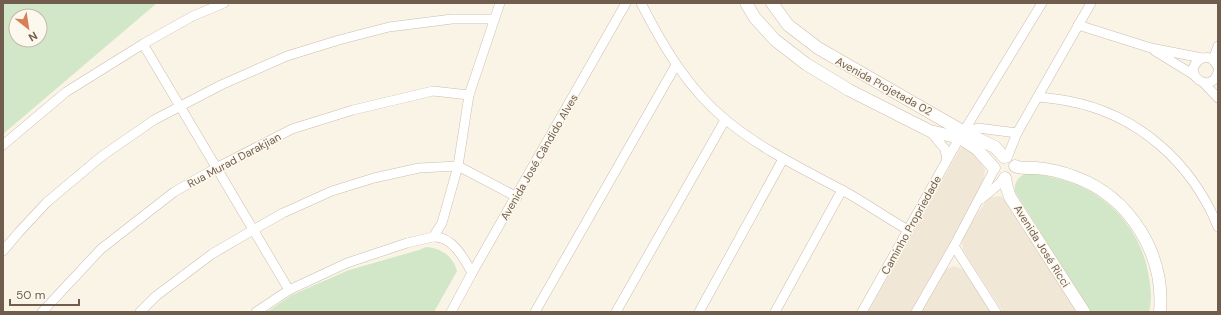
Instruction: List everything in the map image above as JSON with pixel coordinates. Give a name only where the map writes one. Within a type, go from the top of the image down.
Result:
[{"type":"street","points":[[3,145],[66,92],[143,44],[193,16],[224,3]]},
{"type":"street","points":[[433,237],[442,224],[458,166],[469,95],[500,3]]},
{"type":"street","name":"Avenida José Cândido Alves","points":[[451,312],[626,3]]},
{"type":"street","points":[[641,3],[676,65],[702,97],[725,120],[783,159],[842,190],[908,230]]},
{"type":"street","name":"Avenida Projetada 02","points":[[746,3],[755,18],[774,40],[806,64],[849,90],[930,131],[962,135],[977,149],[994,169]]},
{"type":"street","name":"Avenida Projetada 02","points":[[772,3],[788,25],[818,48],[962,135],[994,147],[1010,159]]},
{"type":"street","name":"Caminho Propriedade","points":[[862,312],[947,160],[1042,3]]},
{"type":"street","points":[[978,201],[1000,184],[1005,178],[1013,174],[1010,159],[1017,133],[1091,3]]},
{"type":"street","points":[[3,250],[47,202],[102,156],[154,120],[221,85],[287,56],[389,27],[452,19],[494,19]]},
{"type":"street","points":[[1078,25],[1151,48],[1206,58],[1216,70]]},
{"type":"street","points":[[143,44],[289,290]]},
{"type":"street","points":[[1218,46],[1216,70],[1218,92]]},
{"type":"street","points":[[1151,48],[1194,76],[1196,79],[1203,82],[1218,98]]},
{"type":"street","points":[[1194,76],[1193,67],[1198,60],[1202,58]]},
{"type":"street","points":[[535,312],[676,65]]},
{"type":"street","points":[[1203,82],[1208,82],[1216,70]]},
{"type":"street","name":"Rua Murad Darakjian","points":[[42,312],[101,249],[174,192],[216,168],[292,129],[354,110],[433,91],[469,95]]},
{"type":"street","points":[[1038,97],[1068,101],[1098,109],[1126,121],[1152,138],[1175,159],[1195,182],[1218,227]]},
{"type":"street","points":[[616,312],[725,120]]},
{"type":"street","points":[[962,135],[978,128],[1017,133]]},
{"type":"street","name":"Avenida Projetada 02","points":[[930,131],[945,149],[947,160]]},
{"type":"street","points":[[699,312],[783,159]]},
{"type":"street","points":[[916,312],[978,201],[996,162],[998,159],[1010,159],[1020,169],[1035,168],[1055,171],[1075,177],[1110,196],[1125,210],[1138,226],[1148,244],[1155,262],[1160,282],[1160,312]]},
{"type":"street","points":[[140,312],[156,296],[212,254],[253,230],[283,213],[332,192],[374,178],[419,168],[458,166],[517,197]]},
{"type":"street","points":[[994,169],[999,176],[1005,178]]},
{"type":"street","name":"Avenida José Ricci","points":[[1005,178],[1010,196],[1084,312]]},
{"type":"street","points":[[775,312],[842,190]]},
{"type":"street","points":[[256,312],[289,290],[347,263],[407,243],[433,237],[449,242],[458,250],[472,273]]},
{"type":"street","points":[[954,246],[996,312]]},
{"type":"shaded area","points":[[964,145],[977,156],[985,170],[980,191],[910,312],[868,312],[960,149]]},
{"type":"shaded area","points":[[1000,196],[1007,200],[1078,312],[1003,312],[963,250],[962,242],[964,233],[989,197]]},
{"type":"shaded area","points":[[954,266],[966,270],[993,312],[922,312],[922,308],[943,270]]},
{"type":"green space","points":[[3,3],[157,3],[3,134]]},
{"type":"green space","points":[[1025,174],[1055,178],[1073,183],[1090,191],[1105,201],[1118,213],[1129,227],[1145,260],[1151,291],[1151,304],[1149,312],[1091,312],[1015,192],[1017,181]]},
{"type":"green space","points":[[426,247],[437,249],[446,254],[453,261],[457,271],[434,312],[267,312],[292,295],[349,270]]}]
